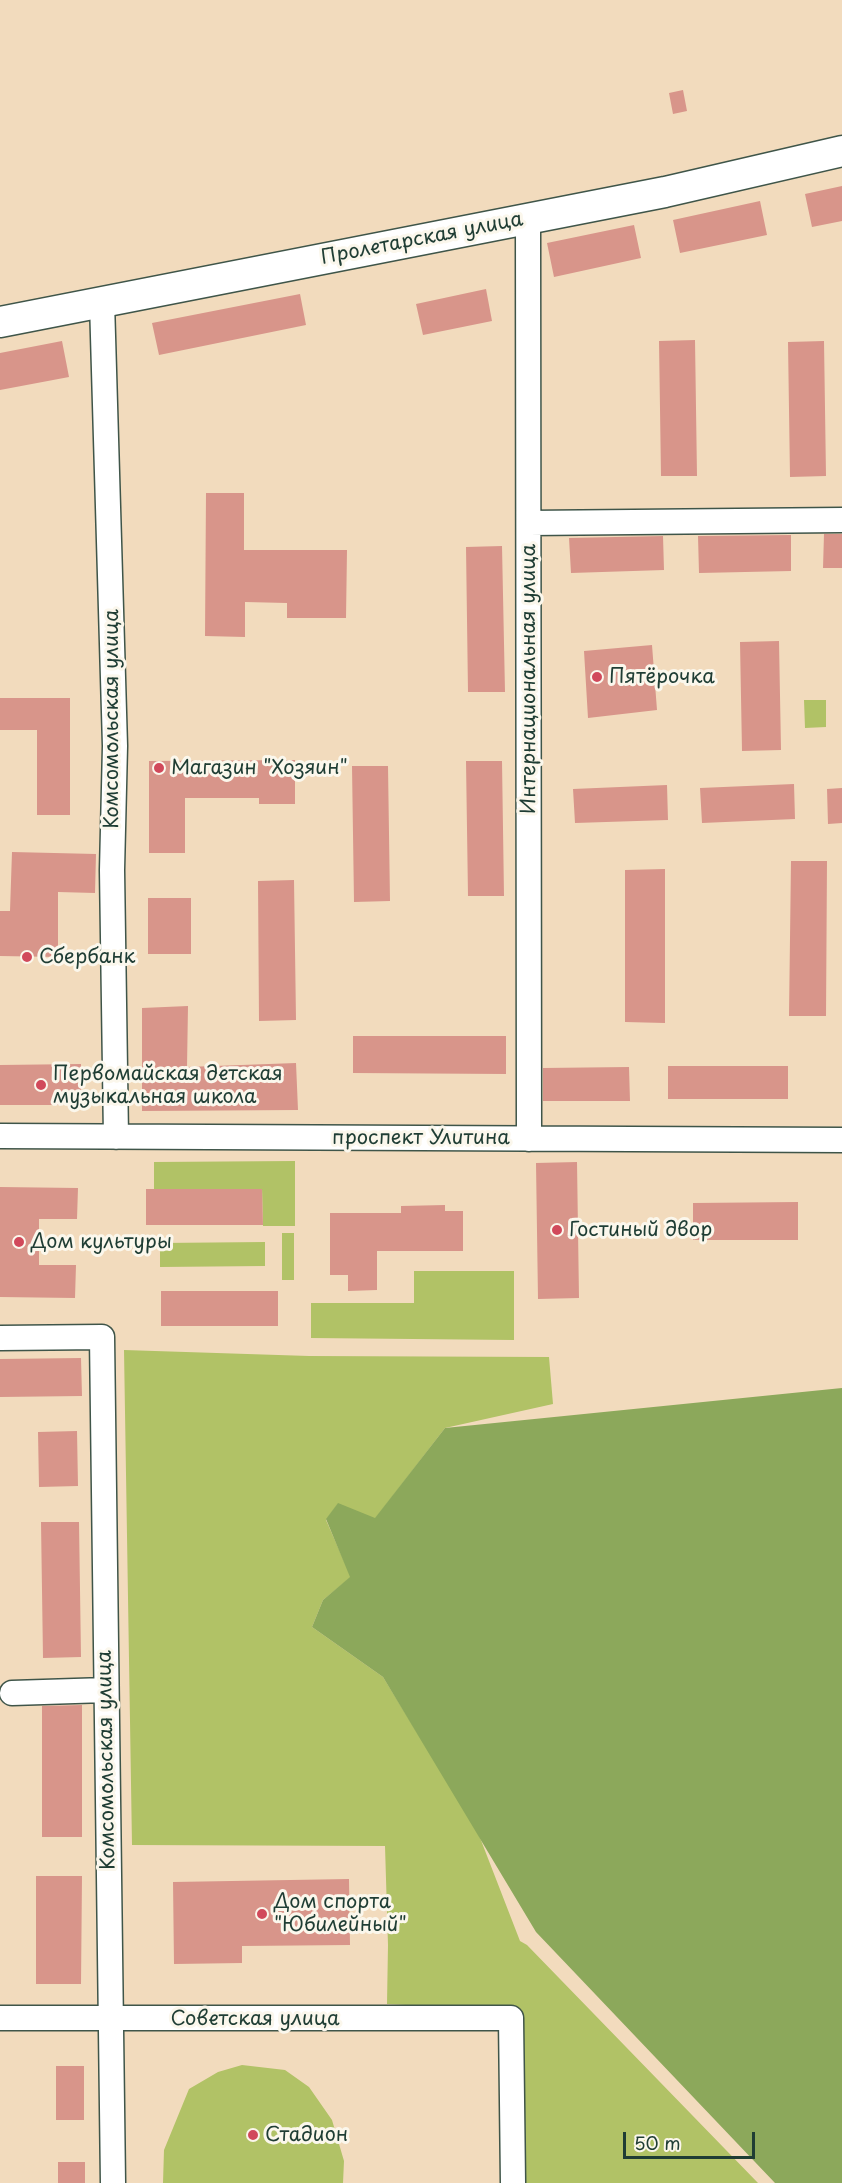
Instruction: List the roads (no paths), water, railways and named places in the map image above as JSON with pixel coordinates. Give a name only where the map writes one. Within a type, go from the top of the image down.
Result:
[{"type":"main road","name":"Пролетарская улица","points":[[0,322],[665,192],[842,151]]},
{"type":"street","name":"Интернациональная улица","points":[[528,218],[529,1139]]},
{"type":"street","name":"Комсомольская улица","points":[[102,302],[115,746],[112,870],[116,1137]]},
{"type":"street","points":[[529,523],[842,520]]},
{"type":"street","name":"проспект Улитина","points":[[0,1136],[842,1140]]},
{"type":"street","name":"Комсомольская улица","points":[[0,1338],[102,1337],[112,2183]]},
{"type":"street","points":[[12,1693],[106,1690]]},
{"type":"street","name":"Советская улица","points":[[0,2018],[511,2018],[513,2183]]},
{"type":"place","name":"Пятёрочка","points":[[597,677]]},
{"type":"place","name":"Магазин \"Хозяин\"","points":[[159,768]]},
{"type":"place","name":"Сбербанк","points":[[27,957]]},
{"type":"place","name":"Первомайская детская музыкальная школа","points":[[41,1085]]},
{"type":"place","name":"Гостиный двор","points":[[557,1230]]},
{"type":"place","name":"Дом культуры","points":[[19,1242]]},
{"type":"place","name":"Дом спорта \"Юбилейный\"","points":[[262,1914]]},
{"type":"place","name":"Стадион","points":[[253,2135]]}]
